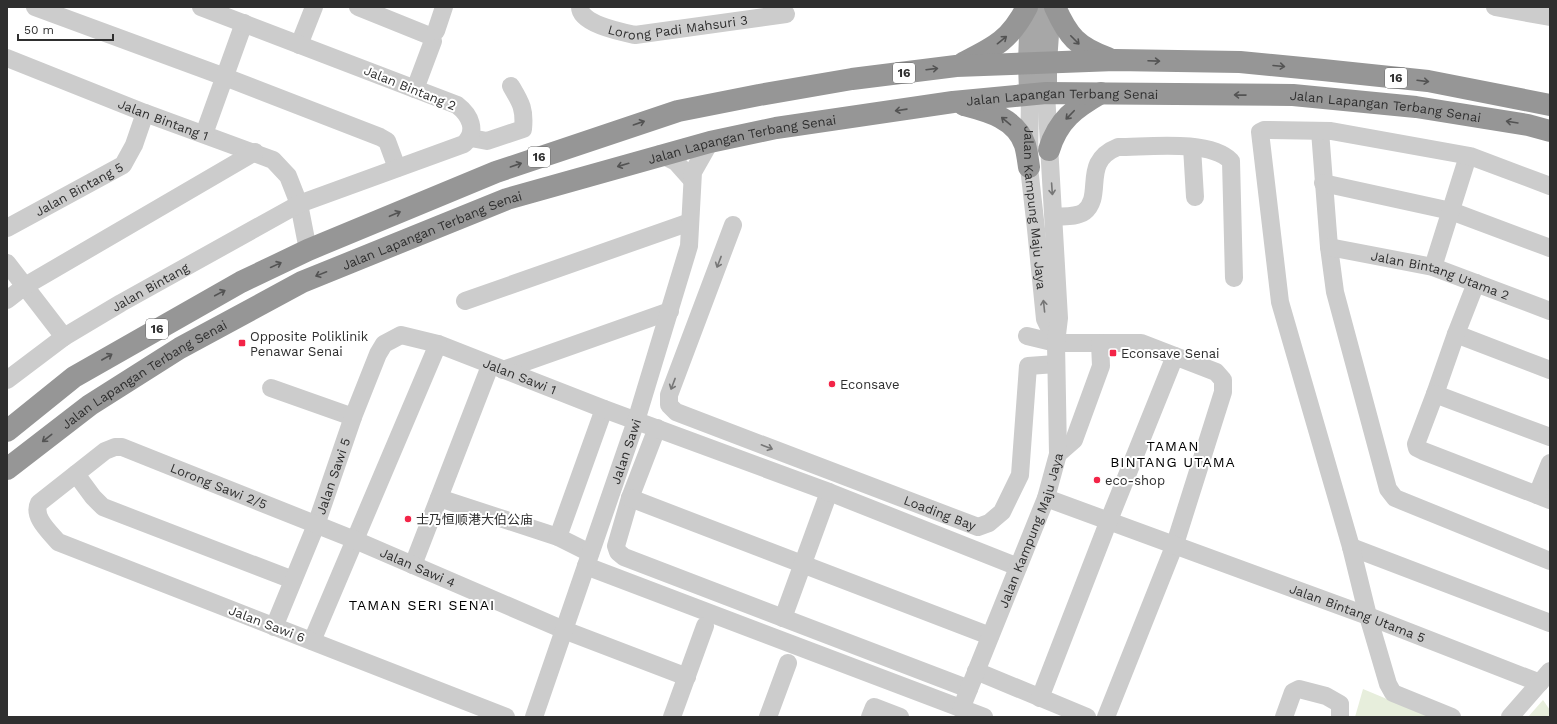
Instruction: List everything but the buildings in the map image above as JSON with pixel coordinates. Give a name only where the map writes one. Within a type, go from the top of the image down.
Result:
[{"type":"highway","points":[[956,66],[1004,40],[1015,29],[1027,7]]},
{"type":"highway","points":[[1055,7],[1063,26],[1076,42],[1085,48],[1115,60]]},
{"type":"highway","name":"Jalan Lapangan Terbang Senai","points":[[7,431],[74,377],[193,308],[241,282],[308,250],[496,172],[678,111],[852,79],[956,66],[1115,60],[1240,62],[1323,70],[1428,82],[1550,105]]},
{"type":"highway","name":"Jalan Lapangan Terbang Senai","points":[[7,468],[96,400],[180,348],[302,282],[507,199],[660,154],[710,142],[776,128],[953,102],[1038,93],[1293,95],[1416,107],[1528,125],[1550,131]]},
{"type":"highway","points":[[1049,150],[1053,136],[1069,114],[1101,93]]},
{"type":"highway","points":[[953,102],[990,112],[1003,118],[1014,129],[1024,144],[1029,167]]},
{"type":"main road","points":[[1031,7],[1037,63],[1038,93]]},
{"type":"main road","points":[[1037,63],[1050,7]]},
{"type":"street","points":[[35,7],[225,77],[387,141],[397,168]]},
{"type":"street","name":"Jalan Bintang 2","points":[[201,7],[457,105],[464,111],[472,128],[471,138]]},
{"type":"street","points":[[299,45],[314,7]]},
{"type":"street","points":[[358,7],[430,36],[433,41],[415,89]]},
{"type":"street","points":[[436,31],[444,7]]},
{"type":"street","points":[[1495,7],[1550,17]]},
{"type":"street","name":"Lorong Padi Mahsuri 3","points":[[576,8],[591,21],[613,31],[635,35],[786,14]]},
{"type":"street","points":[[204,134],[244,23]]},
{"type":"street","name":"Jalan Bintang 1","points":[[7,58],[145,113],[255,152],[273,160],[288,176],[299,204],[308,250]]},
{"type":"street","points":[[299,204],[464,144],[471,138],[487,141],[523,129],[525,115],[521,103],[511,86]]},
{"type":"street","name":"Jalan Kampung Maju Jaya","points":[[961,709],[1046,498],[1058,454],[1056,343],[1060,318],[1049,150],[1038,93]]},
{"type":"street","name":"Jalan Kampung Maju Jaya","points":[[1038,93],[1029,167],[1045,319],[1056,343]]},
{"type":"street","name":"Jalan Bintang 5","points":[[7,228],[123,165],[134,145],[145,113]]},
{"type":"street","points":[[1452,717],[1393,693],[1388,684],[1368,616],[1351,547],[1280,302],[1260,132],[1264,130],[1331,131],[1468,156],[1550,186]]},
{"type":"street","points":[[1320,131],[1323,183],[1335,292],[1388,489],[1395,498],[1550,560]]},
{"type":"street","name":"Jalan Sawi","points":[[534,717],[636,421],[670,310],[689,246],[692,180],[697,163],[710,142]]},
{"type":"street","points":[[1054,217],[1076,215],[1084,212],[1091,204],[1095,171],[1099,161],[1107,151],[1118,146],[1192,147],[1220,153],[1231,161],[1234,278]]},
{"type":"street","points":[[1192,147],[1195,197]]},
{"type":"street","points":[[7,300],[25,286],[255,152]]},
{"type":"street","points":[[660,154],[676,162],[692,180]]},
{"type":"street","points":[[1433,267],[1468,156]]},
{"type":"street","points":[[1323,183],[1451,211],[1550,248]]},
{"type":"street","name":"Jalan Bintang","points":[[7,380],[64,337],[121,303],[299,204]]},
{"type":"street","points":[[465,301],[690,222]]},
{"type":"street","points":[[732,226],[668,395],[668,402],[672,409],[676,412],[798,458],[790,478]]},
{"type":"street","name":"Jalan Bintang Utama 2","points":[[1329,247],[1433,267],[1550,311]]},
{"type":"street","points":[[7,263],[64,337]]},
{"type":"street","points":[[1476,283],[1456,334],[1440,396],[1416,444],[1417,448],[1544,497],[1550,463]]},
{"type":"street","points":[[413,565],[439,498],[497,368],[670,310]]},
{"type":"street","points":[[1456,334],[1550,370]]},
{"type":"street","name":"Jalan Sawi 1","points":[[401,335],[438,344],[604,409],[829,492],[1018,567]]},
{"type":"street","name":"Jalan Sawi 5","points":[[274,627],[316,525],[353,417],[378,354],[384,344],[401,335]]},
{"type":"street","points":[[1027,336],[1056,343],[1141,343],[1216,372],[1223,380],[1223,392],[1175,544],[1106,717]]},
{"type":"street","points":[[1058,454],[1074,440],[1101,366],[1100,343]]},
{"type":"street","points":[[312,641],[438,344]]},
{"type":"street","points":[[1040,698],[1108,520],[1175,356]]},
{"type":"street","name":"Loading Bay","points":[[798,458],[978,527],[990,523],[1002,512],[1020,475],[1028,366],[1056,364]]},
{"type":"street","points":[[271,388],[353,417]]},
{"type":"street","points":[[1440,396],[1550,437]]},
{"type":"street","points":[[558,537],[604,409]]},
{"type":"street","points":[[657,428],[630,498],[616,546],[618,552],[624,557],[753,605],[783,618],[969,689]]},
{"type":"street","name":"Lorong Sawi 2/5","points":[[76,474],[105,451],[115,447],[122,447],[316,525]]},
{"type":"street","points":[[76,474],[93,497],[103,507],[294,580]]},
{"type":"street","name":"Jalan Sawi 6","points":[[76,474],[39,503],[37,507],[38,516],[58,542],[506,717]]},
{"type":"street","points":[[783,618],[829,492]]},
{"type":"street","points":[[439,498],[558,537],[588,559],[776,637],[984,717]]},
{"type":"street","points":[[630,498],[990,636]]},
{"type":"street","name":"Jalan Bintang Utama 5","points":[[1046,498],[1368,616],[1545,677]]},
{"type":"street","name":"Jalan Sawi 4","points":[[316,525],[355,540],[564,630],[687,677]]},
{"type":"street","points":[[1351,547],[1550,623]]},
{"type":"street","points":[[672,717],[705,626]]},
{"type":"street","points":[[768,717],[788,663]]},
{"type":"street","points":[[976,671],[1087,717]]},
{"type":"street","points":[[1510,717],[1545,677]]},
{"type":"street","points":[[1284,717],[1293,692],[1299,689],[1326,696],[1340,704],[1340,717]]},
{"type":"street","points":[[872,712],[900,717]]},
{"type":"green space","points":[[1363,689],[1430,717],[1355,717]]},
{"type":"green space","points":[[1543,700],[1550,710],[1550,717],[1528,717]]},
{"type":"place","name":"Opposite Poliklinik Penawar Senai","points":[[242,343]]},
{"type":"place","name":"Econsave Senai","points":[[1113,353]]},
{"type":"place","name":"Econsave","points":[[832,384]]},
{"type":"place","name":"eco-shop","points":[[1097,480]]},
{"type":"place","name":"士乃恒顺港大伯公庙","points":[[408,519]]},
{"type":"district","name":"TAMAN BINTANG UTAMA","points":[[1173,454]]},
{"type":"district","name":"TAMAN SERI SENAI","points":[[422,605]]}]
